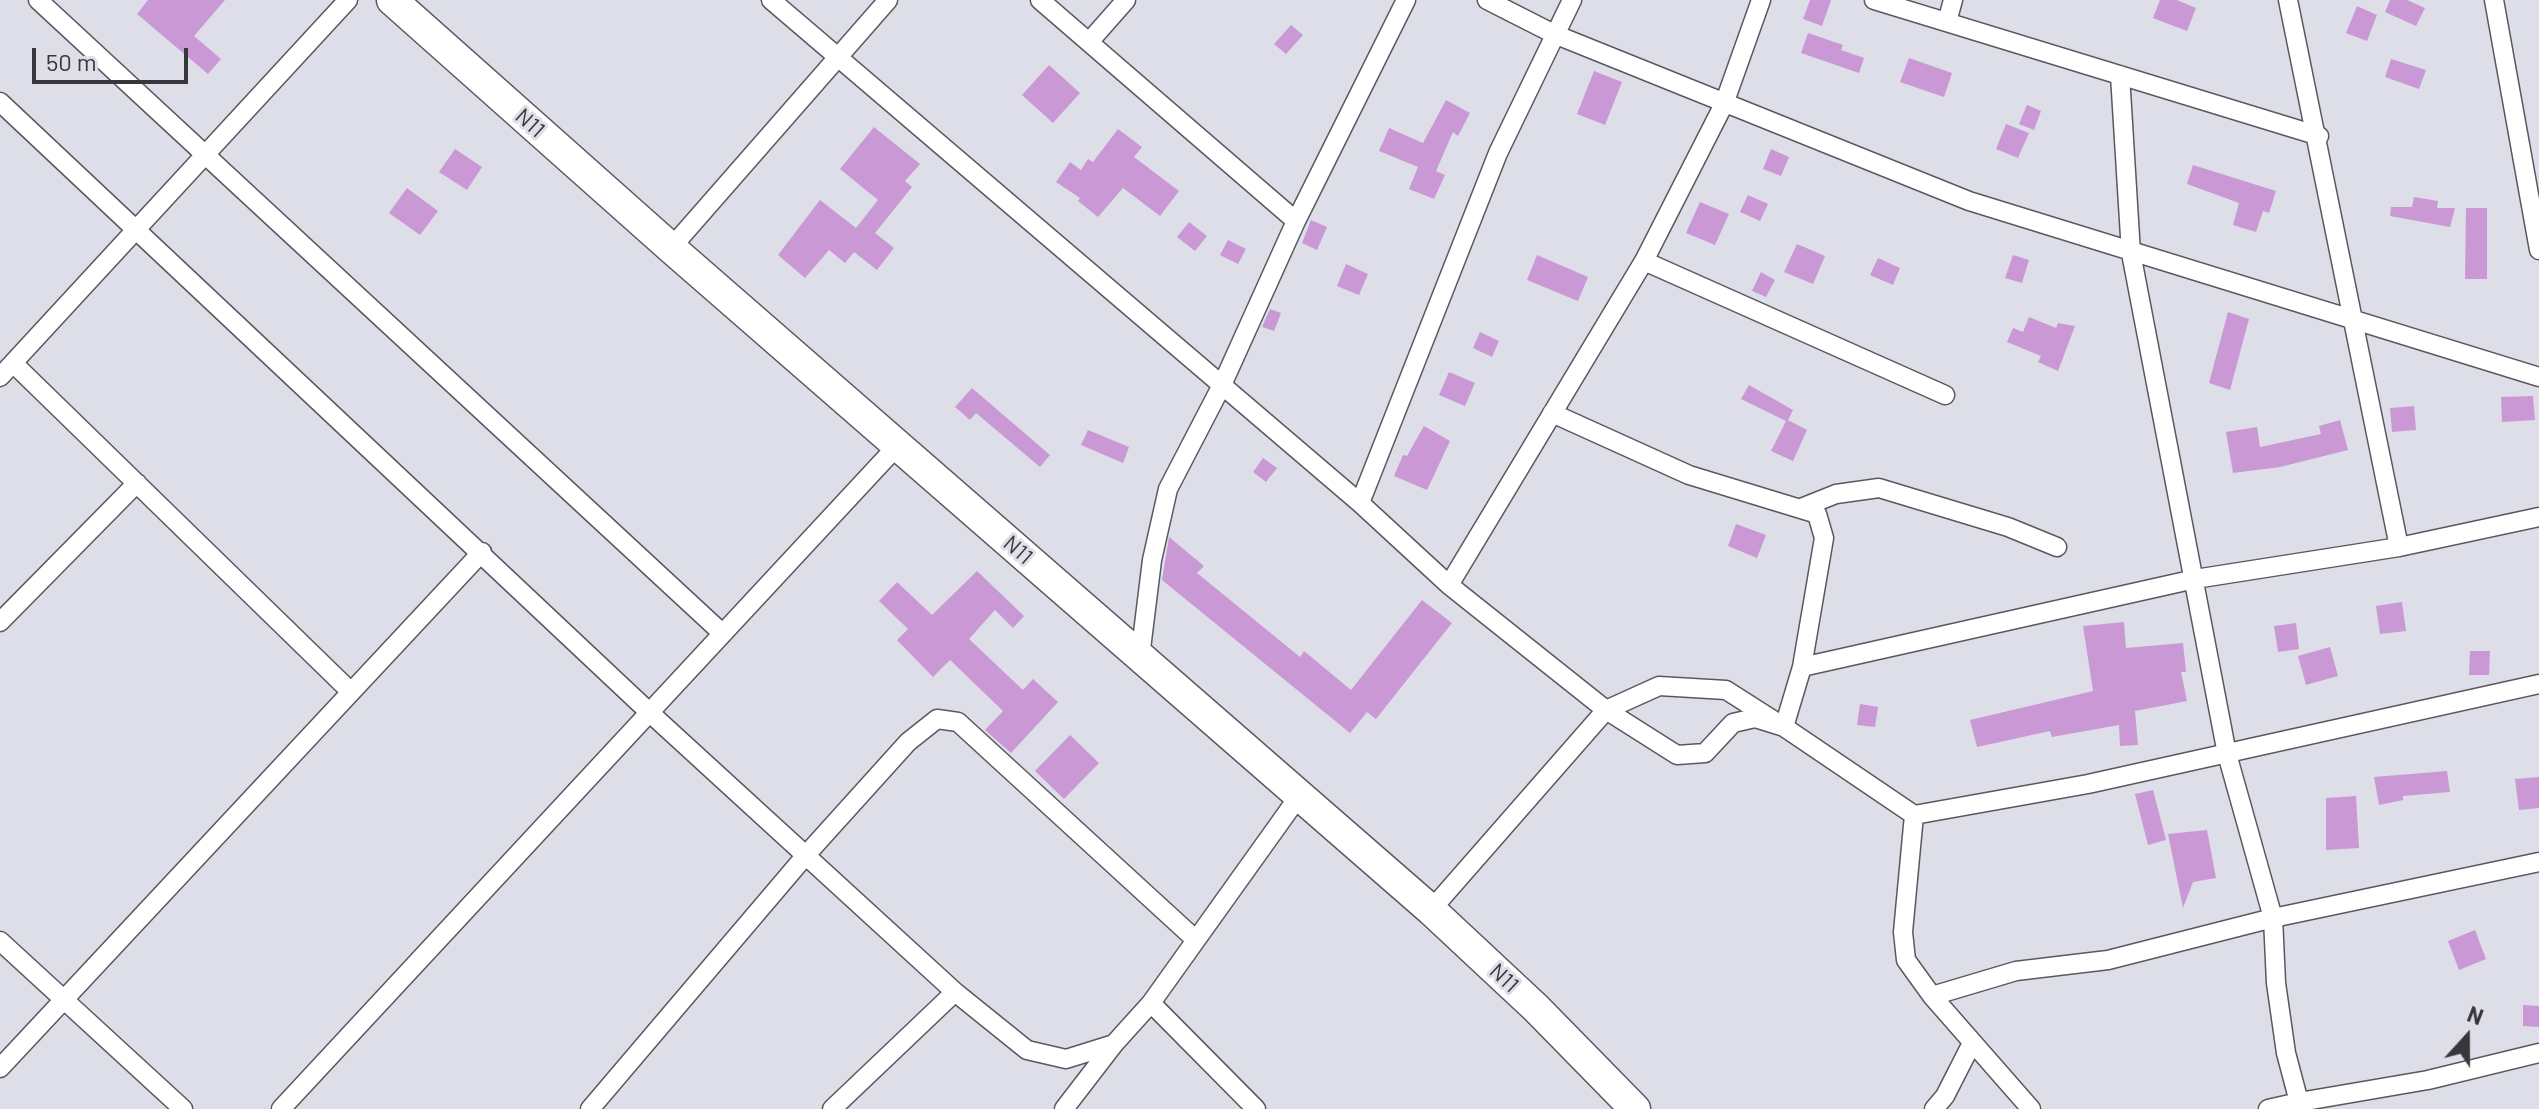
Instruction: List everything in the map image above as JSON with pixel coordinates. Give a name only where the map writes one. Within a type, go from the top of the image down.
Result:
[{"type":"main road","name":"N11","points":[[392,0],[671,248],[1431,910],[1536,1008],[1635,1109]]},
{"type":"street","points":[[38,0],[722,633]]},
{"type":"street","points":[[348,0],[7,370],[137,483],[351,692]]},
{"type":"street","points":[[771,0],[1360,503],[1449,585],[1606,710],[1677,755],[1705,753],[1733,723],[1755,718],[1784,727]]},
{"type":"street","points":[[671,248],[888,0]]},
{"type":"street","points":[[1040,0],[1296,221]]},
{"type":"street","points":[[1089,42],[1126,0]]},
{"type":"street","points":[[1140,657],[1152,560],[1168,489],[1222,385],[1296,221],[1406,0]]},
{"type":"street","points":[[1487,0],[1554,34],[1969,201],[2539,377]]},
{"type":"street","points":[[1360,503],[1498,153],[1572,0]]},
{"type":"street","points":[[1449,585],[1644,261],[1724,104],[1761,0]]},
{"type":"street","points":[[1874,0],[2319,136]]},
{"type":"street","points":[[1947,22],[1953,0]]},
{"type":"street","points":[[2288,0],[2319,136],[2399,547]]},
{"type":"street","points":[[2494,0],[2539,250]]},
{"type":"street","points":[[2120,75],[2131,253],[2227,754],[2273,918],[2276,983],[2286,1053],[2300,1106]]},
{"type":"street","points":[[0,102],[649,712],[955,992],[1027,1050],[1066,1059],[1114,1044]]},
{"type":"street","points":[[1644,261],[1945,395]]},
{"type":"street","points":[[1552,413],[1689,475],[1817,514],[1824,538],[1802,667],[1784,727]]},
{"type":"street","points":[[281,1109],[898,445]]},
{"type":"street","points":[[0,622],[137,483]]},
{"type":"street","points":[[1801,508],[1836,494],[1879,488],[2008,527],[2057,547]]},
{"type":"street","points":[[1802,667],[2195,579],[2399,547],[2539,517]]},
{"type":"street","points":[[0,1068],[482,552]]},
{"type":"street","points":[[1431,910],[1606,710],[1659,686],[1726,690],[1914,815],[2088,784],[2539,684]]},
{"type":"street","points":[[590,1109],[806,855],[908,742],[937,719],[958,722],[1196,940]]},
{"type":"street","points":[[1064,1109],[1114,1044],[1151,1003],[1299,796]]},
{"type":"street","points":[[1914,815],[1903,932],[1906,960],[1932,996],[2031,1109]]},
{"type":"street","points":[[1932,996],[2016,971],[2108,960],[2273,918],[2539,862]]},
{"type":"street","points":[[0,941],[183,1109]]},
{"type":"street","points":[[832,1109],[955,992]]},
{"type":"street","points":[[1151,1003],[1256,1109]]},
{"type":"street","points":[[1934,1109],[1972,1043]]},
{"type":"street","points":[[2268,1109],[2300,1106],[2428,1080],[2539,1053]]},
{"type":"building","points":[[148,0],[225,0],[194,36],[221,59],[208,74],[137,14]]},
{"type":"building","points":[[1810,0],[1831,0],[1822,26],[1803,19]]},
{"type":"building","points":[[2160,0],[2177,0],[2196,8],[2187,31],[2153,18]]},
{"type":"building","points":[[2390,0],[2407,0],[2425,8],[2416,26],[2385,12]]},
{"type":"building","points":[[2357,6],[2377,15],[2367,41],[2346,33]]},
{"type":"building","points":[[1291,25],[1303,35],[1286,54],[1274,44]]},
{"type":"building","points":[[1808,33],[1843,45],[1841,50],[1864,58],[1859,73],[1801,53]]},
{"type":"building","points":[[1909,58],[1952,73],[1944,97],[1900,82]]},
{"type":"building","points":[[2391,59],[2426,70],[2419,89],[2385,77]]},
{"type":"building","points":[[1049,65],[1080,93],[1053,123],[1022,95]]},
{"type":"building","points":[[1594,71],[1622,82],[1605,125],[1577,114]]},
{"type":"building","points":[[1446,100],[1470,113],[1458,136],[1453,132],[1436,171],[1445,175],[1434,199],[1409,189],[1418,167],[1379,151],[1389,128],[1423,143]]},
{"type":"building","points":[[2027,105],[2041,111],[2034,130],[2019,124]]},
{"type":"building","points":[[2006,124],[2029,133],[2018,158],[1996,149]]},
{"type":"building","points":[[874,127],[920,164],[905,181],[912,187],[875,233],[894,248],[877,270],[854,252],[845,263],[829,250],[805,278],[778,255],[820,200],[856,228],[878,200],[840,169]]},
{"type":"building","points":[[1118,129],[1142,147],[1134,157],[1179,191],[1160,216],[1123,188],[1098,217],[1078,201],[1080,198],[1056,182],[1070,162],[1081,170],[1088,159],[1093,162]]},
{"type":"building","points":[[455,149],[482,167],[467,190],[439,172]]},
{"type":"building","points":[[1771,149],[1789,157],[1781,176],[1763,169]]},
{"type":"building","points":[[2193,165],[2276,191],[2269,213],[2263,211],[2256,232],[2233,225],[2239,203],[2187,184]]},
{"type":"building","points":[[407,188],[438,211],[420,235],[389,213]]},
{"type":"building","points":[[1748,195],[1768,204],[1760,221],[1740,212]]},
{"type":"building","points":[[2414,197],[2438,201],[2437,208],[2455,208],[2450,227],[2390,216],[2391,207],[2412,207]]},
{"type":"building","points":[[1700,202],[1729,214],[1715,245],[1686,233]]},
{"type":"building","points":[[2466,208],[2487,208],[2487,279],[2465,279]]},
{"type":"building","points":[[1311,220],[1327,227],[1317,250],[1302,243]]},
{"type":"building","points":[[1189,222],[1207,236],[1195,251],[1177,237]]},
{"type":"building","points":[[1228,240],[1246,249],[1238,264],[1220,255]]},
{"type":"building","points":[[1797,244],[1825,256],[1813,284],[1784,272]]},
{"type":"building","points":[[1537,255],[1588,277],[1578,301],[1527,280]]},
{"type":"building","points":[[2013,255],[2029,260],[2022,283],[2005,278]]},
{"type":"building","points":[[1878,258],[1900,268],[1893,285],[1870,275]]},
{"type":"building","points":[[1346,264],[1368,274],[1359,295],[1337,286]]},
{"type":"building","points":[[1761,272],[1775,280],[1766,297],[1752,291]]},
{"type":"building","points":[[1270,309],[1281,313],[1274,331],[1262,327]]},
{"type":"building","points":[[2228,312],[2249,319],[2230,390],[2209,383]]},
{"type":"building","points":[[2029,317],[2056,328],[2058,323],[2075,326],[2058,371],[2038,362],[2041,356],[2007,342],[2013,328],[2023,332]]},
{"type":"building","points":[[1480,332],[1499,341],[1492,357],[1473,348]]},
{"type":"building","points":[[1449,372],[1475,383],[1465,406],[1439,395]]},
{"type":"building","points":[[1749,385],[1793,410],[1788,420],[1807,430],[1793,461],[1771,451],[1786,421],[1741,399]]},
{"type":"building","points":[[972,388],[1050,455],[1040,467],[976,413],[970,420],[955,407]]},
{"type":"building","points":[[2533,396],[2535,420],[2502,422],[2501,397]]},
{"type":"building","points":[[2414,406],[2416,430],[2392,432],[2390,408]]},
{"type":"building","points":[[2340,420],[2348,450],[2280,467],[2233,473],[2226,432],[2257,427],[2260,447],[2321,434],[2319,426]]},
{"type":"building","points":[[1424,426],[1450,441],[1427,490],[1394,476],[1403,455],[1407,456]]},
{"type":"building","points":[[1088,430],[1129,447],[1123,463],[1081,445]]},
{"type":"building","points":[[1263,458],[1277,468],[1266,482],[1253,472]]},
{"type":"building","points":[[1736,524],[1766,535],[1757,558],[1728,546]]},
{"type":"building","points":[[1169,537],[1204,566],[1197,573],[1300,657],[1304,651],[1351,690],[1422,600],[1452,623],[1376,719],[1367,712],[1350,733],[1162,580]]},
{"type":"building","points":[[977,571],[1024,616],[1013,628],[995,610],[969,639],[1023,690],[1033,679],[1058,702],[1011,753],[985,730],[1003,711],[950,660],[933,677],[897,640],[908,629],[879,601],[897,582],[932,615]]},
{"type":"building","points":[[2402,602],[2406,631],[2380,634],[2376,606]]},
{"type":"building","points":[[2124,622],[2126,648],[2183,643],[2186,672],[2181,672],[2187,701],[2135,711],[2138,745],[2120,746],[2119,725],[2052,737],[2050,731],[1977,747],[1970,720],[2093,691],[2083,626]]},
{"type":"building","points":[[2296,623],[2299,649],[2278,652],[2274,626]]},
{"type":"building","points":[[2330,647],[2338,676],[2306,685],[2298,656]]},
{"type":"building","points":[[2470,651],[2490,651],[2489,675],[2469,675]]},
{"type":"building","points":[[1860,704],[1878,707],[1875,727],[1857,725]]},
{"type":"building","points":[[1070,735],[1099,763],[1064,799],[1035,771]]},
{"type":"building","points":[[2447,771],[2450,792],[2403,796],[2403,800],[2379,805],[2374,777]]},
{"type":"building","points":[[2539,777],[2539,808],[2519,810],[2515,779]]},
{"type":"building","points":[[2153,790],[2166,840],[2148,845],[2135,794]]},
{"type":"building","points":[[2356,796],[2359,848],[2326,850],[2326,798]]},
{"type":"building","points":[[2207,830],[2216,878],[2193,882],[2183,908],[2168,834]]},
{"type":"building","points":[[2475,930],[2486,959],[2459,970],[2448,941]]},
{"type":"building","points":[[2523,1005],[2539,1006],[2539,1027],[2523,1026]]}]
